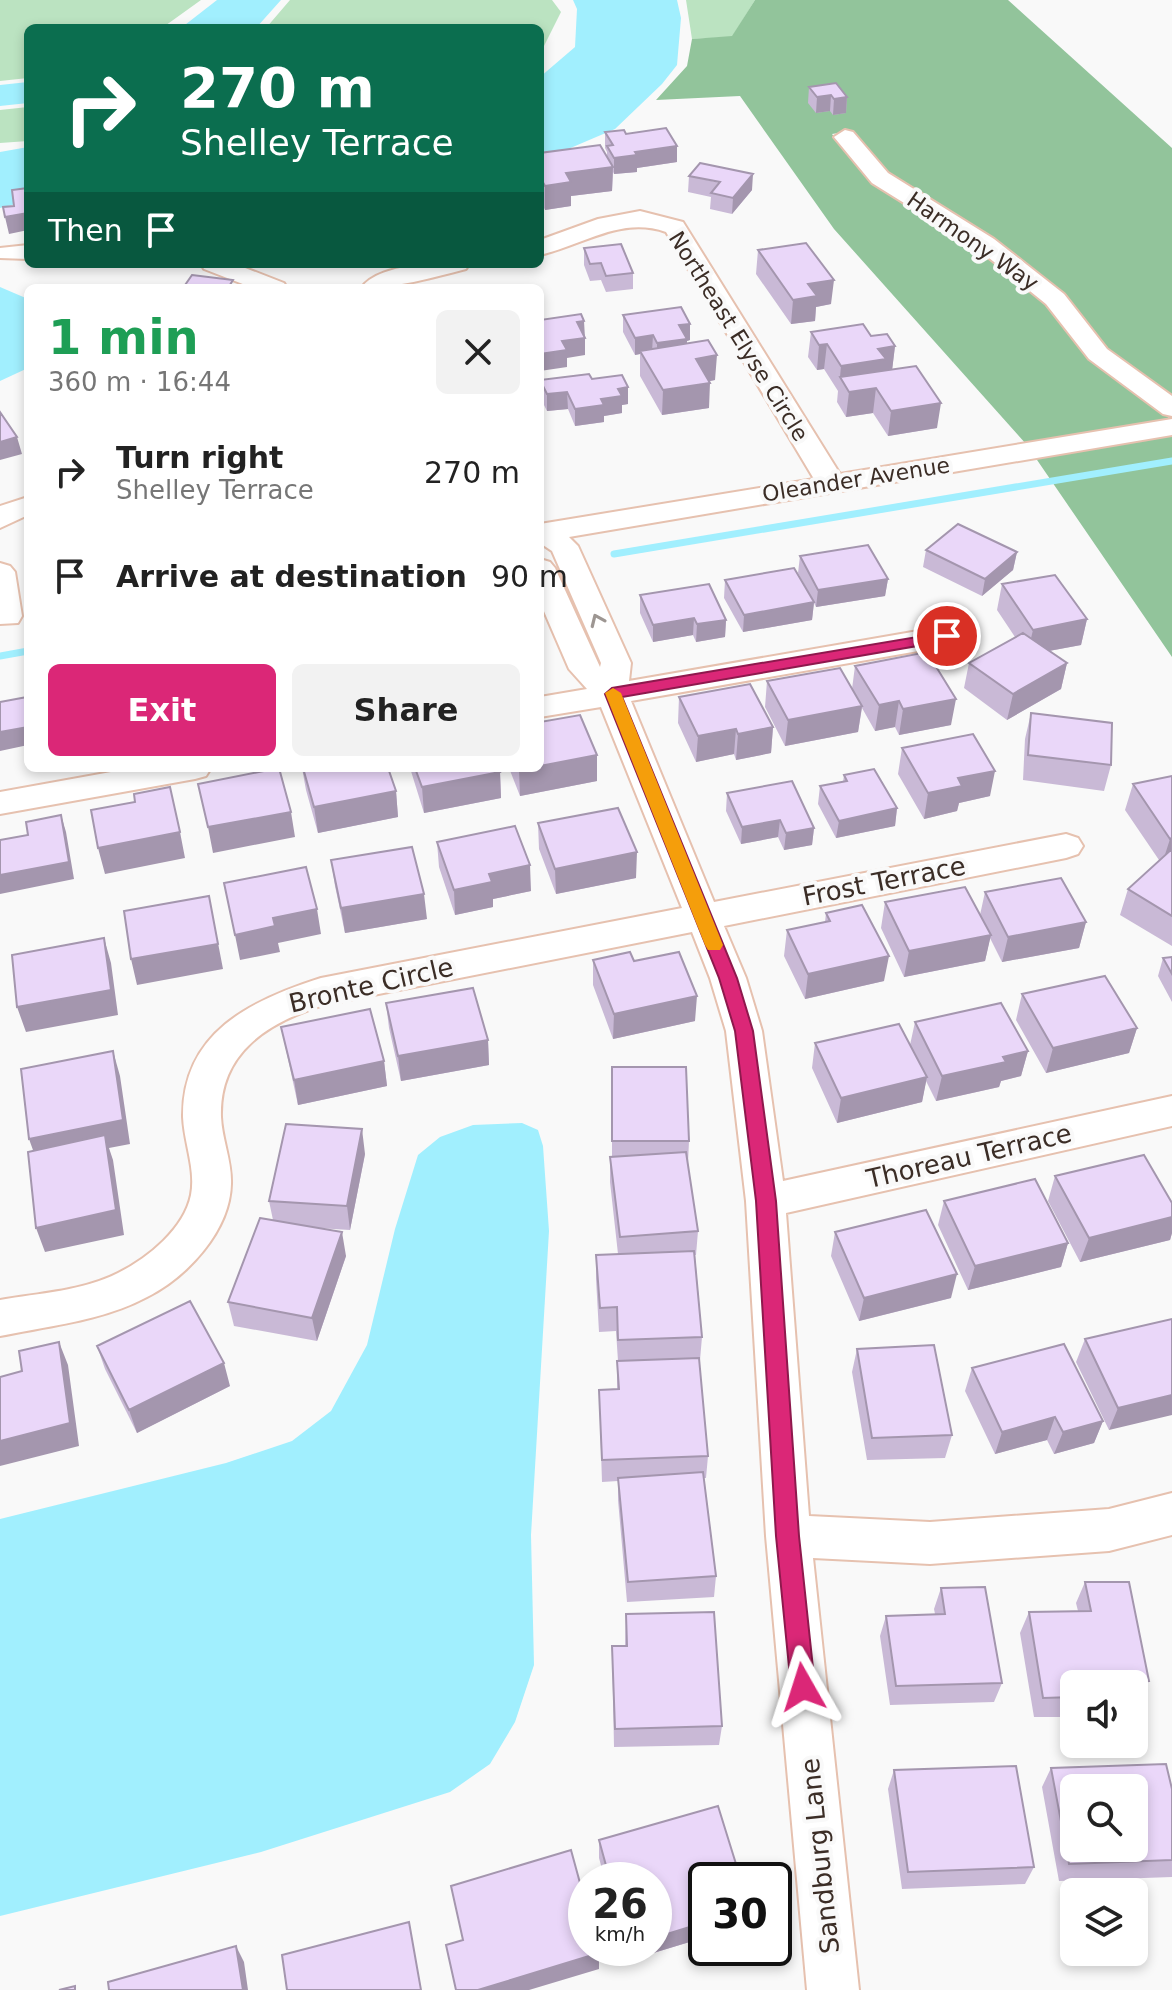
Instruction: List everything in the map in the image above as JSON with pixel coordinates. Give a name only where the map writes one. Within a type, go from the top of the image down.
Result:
[{"type":"street","name":"Harmony Way","points":[[845,137],[880,178],[986,244],[1055,299],[1098,354],[1172,408]]},
{"type":"street","name":"Northeast Elyse Circle","points":[[544,247],[631,216],[655,218],[675,227],[831,483]]},
{"type":"street","points":[[223,268],[265,284]]},
{"type":"street","points":[[381,284],[397,276],[431,279],[450,268]]},
{"type":"street","name":"Oleander Avenue","points":[[544,532],[1172,427]]},
{"type":"street","points":[[0,519],[1,515],[24,506]]},
{"type":"street","name":"Sandburg Lane","points":[[544,535],[564,546],[616,663],[612,694]]},
{"type":"street","points":[[0,572],[12,615]]},
{"type":"street","name":"Sandburg Lane","points":[[544,577],[584,669],[612,694],[728,978],[744,1031],[766,1201],[788,1536],[833,1990]]},
{"type":"street","points":[[544,706],[947,636]]},
{"type":"street","points":[[0,803],[173,772]]},
{"type":"street","name":"Frost Terrace","points":[[702,916],[1066,846]]},
{"type":"street","name":"Bronte Circle","points":[[0,1318],[108,1295],[133,1285],[164,1265],[182,1245],[200,1223],[210,1196],[212,1170],[202,1115],[204,1086],[211,1065],[239,1030],[257,1017],[321,992],[702,916]]},
{"type":"street","name":"Thoreau Terrace","points":[[766,1201],[1172,1111]]},
{"type":"street","points":[[788,1536],[930,1543],[1109,1530],[1172,1514]]},
{"type":"green space","points":[[0,0],[201,0],[168,24],[24,24],[24,78],[0,81]]},
{"type":"green space","points":[[290,0],[552,0],[561,12],[544,46],[544,24],[269,24]]},
{"type":"green space","points":[[686,0],[755,0],[732,37],[692,39]]},
{"type":"green space","points":[[755,0],[1008,0],[1172,148],[1172,398],[889,176],[852,131],[832,134],[870,180],[976,247],[1044,301],[1088,357],[1172,420],[1026,444],[834,229],[740,96],[656,100],[687,66],[692,39],[732,36]]},
{"type":"green space","points":[[24,107],[24,141],[0,143],[0,110]]},
{"type":"green space","points":[[1172,434],[1172,657],[1035,457]]},
{"type":"water","points":[[217,0],[281,0],[260,24],[186,24]]},
{"type":"water","points":[[573,0],[677,0],[681,18],[677,65],[662,84],[615,129],[544,159],[544,74],[575,47],[577,9]]},
{"type":"water","points":[[24,82],[24,103],[0,106],[0,85]]},
{"type":"water","points":[[24,148],[24,202],[0,208],[0,152]]},
{"type":"water","points":[[0,287],[24,297],[24,370],[0,381]]},
{"type":"water","points":[[522,1123],[538,1130],[543,1146],[549,1231],[531,1535],[534,1665],[515,1722],[490,1764],[450,1792],[261,1852],[0,1916],[0,1519],[226,1463],[292,1441],[331,1411],[367,1345],[395,1229],[418,1155],[440,1137],[473,1125]]},
{"type":"building","points":[[836,83],[847,97],[817,97],[809,87]]},
{"type":"building","points":[[666,128],[677,146],[614,158],[607,146],[613,145],[605,132],[624,130],[626,134]]},
{"type":"building","points":[[600,145],[613,167],[566,173],[571,182],[545,186],[544,152]]},
{"type":"building","points":[[700,163],[753,174],[733,198],[711,193],[720,182],[689,176]]},
{"type":"building","points":[[24,188],[24,214],[5,217],[3,207],[14,206],[12,190]]},
{"type":"building","points":[[806,243],[834,280],[808,284],[817,296],[793,300],[758,250]]},
{"type":"building","points":[[621,244],[633,273],[606,276],[601,263],[590,264],[584,248]]},
{"type":"building","points":[[192,275],[233,280],[230,284],[186,284]]},
{"type":"building","points":[[681,307],[690,324],[679,325],[687,339],[657,343],[653,335],[635,338],[623,315]]},
{"type":"building","points":[[581,314],[584,321],[577,322],[585,338],[562,341],[567,350],[544,353],[544,319]]},
{"type":"building","points":[[863,324],[871,336],[887,334],[895,346],[878,349],[886,359],[841,366],[827,344],[819,345],[811,332]]},
{"type":"building","points":[[708,340],[717,355],[696,359],[710,383],[663,390],[640,351]]},
{"type":"building","points":[[916,366],[941,403],[891,411],[876,388],[849,392],[840,377]]},
{"type":"building","points":[[589,374],[592,379],[622,375],[628,387],[618,389],[622,396],[601,399],[604,405],[575,409],[567,392],[547,394],[544,380]]},
{"type":"building","points":[[0,412],[17,437],[0,442]]},
{"type":"building","points":[[958,524],[1017,552],[985,579],[926,550]]},
{"type":"building","points":[[868,545],[888,579],[818,590],[800,556]]},
{"type":"building","points":[[794,568],[814,602],[744,615],[725,580]]},
{"type":"building","points":[[1055,575],[1087,619],[1033,630],[1002,584]]},
{"type":"building","points":[[709,584],[726,620],[697,624],[694,618],[653,625],[640,595]]},
{"type":"building","points":[[1023,633],[1067,663],[1013,694],[969,663]]},
{"type":"building","points":[[927,652],[956,699],[903,709],[899,701],[879,705],[855,666]]},
{"type":"building","points":[[840,668],[862,706],[788,720],[767,681]]},
{"type":"building","points":[[750,684],[773,727],[738,734],[736,729],[698,736],[679,697]]},
{"type":"building","points":[[24,698],[24,728],[0,732],[0,702]]},
{"type":"building","points":[[1031,713],[1112,723],[1111,765],[1028,755]]},
{"type":"building","points":[[580,715],[597,755],[544,765],[544,721]]},
{"type":"building","points":[[973,734],[995,771],[958,778],[962,786],[928,793],[902,748]]},
{"type":"building","points":[[874,769],[897,808],[839,821],[820,786],[847,781],[844,775]]},
{"type":"building","points":[[259,772],[280,772],[291,812],[208,827],[198,784]]},
{"type":"building","points":[[304,772],[389,772],[396,791],[314,807]]},
{"type":"building","points":[[416,772],[500,772],[422,787]]},
{"type":"building","points":[[1172,776],[1172,838],[1170,839],[1133,784]]},
{"type":"building","points":[[792,781],[814,828],[786,833],[780,820],[742,827],[727,793]]},
{"type":"building","points":[[170,787],[180,832],[98,848],[91,810],[135,802],[134,794]]},
{"type":"building","points":[[618,808],[637,852],[555,869],[538,823]]},
{"type":"building","points":[[61,815],[69,862],[0,875],[0,840],[28,835],[26,822]]},
{"type":"building","points":[[515,826],[530,865],[489,874],[492,882],[454,890],[437,842]]},
{"type":"building","points":[[412,847],[424,894],[341,908],[331,860]]},
{"type":"building","points":[[1172,849],[1172,916],[1128,889]]},
{"type":"building","points":[[306,867],[317,909],[273,918],[275,926],[235,935],[224,883]]},
{"type":"building","points":[[1061,878],[1086,922],[1008,937],[985,892]]},
{"type":"building","points":[[965,887],[991,935],[909,951],[885,902]]},
{"type":"building","points":[[209,896],[218,944],[131,959],[124,911]]},
{"type":"building","points":[[862,905],[889,956],[808,974],[787,930],[830,921],[826,913]]},
{"type":"building","points":[[104,938],[111,990],[17,1007],[12,955]]},
{"type":"building","points":[[630,952],[634,961],[679,952],[697,996],[614,1014],[593,960]]},
{"type":"building","points":[[1172,957],[1172,974],[1163,958]]},
{"type":"building","points":[[1105,976],[1137,1028],[1053,1048],[1022,994]]},
{"type":"building","points":[[473,988],[488,1040],[398,1056],[386,1003]]},
{"type":"building","points":[[1001,1003],[1028,1051],[1003,1057],[1006,1062],[942,1076],[915,1022]]},
{"type":"building","points":[[370,1009],[384,1061],[294,1080],[281,1027]]},
{"type":"building","points":[[899,1024],[927,1077],[841,1098],[815,1043]]},
{"type":"building","points":[[113,1051],[123,1120],[29,1139],[21,1069]]},
{"type":"building","points":[[612,1067],[686,1067],[689,1141],[612,1141]]},
{"type":"building","points":[[286,1124],[362,1129],[347,1206],[269,1201]]},
{"type":"building","points":[[105,1135],[116,1210],[36,1228],[28,1152]]},
{"type":"building","points":[[686,1152],[698,1231],[620,1237],[610,1157]]},
{"type":"building","points":[[1144,1155],[1172,1203],[1172,1217],[1089,1238],[1055,1176]]},
{"type":"building","points":[[1035,1179],[1068,1243],[975,1266],[944,1201]]},
{"type":"building","points":[[926,1210],[957,1274],[864,1298],[835,1232]]},
{"type":"building","points":[[260,1218],[342,1232],[312,1318],[228,1302]]},
{"type":"building","points":[[694,1251],[702,1337],[618,1340],[617,1307],[600,1308],[596,1255]]},
{"type":"building","points":[[190,1301],[224,1363],[129,1410],[97,1346]]},
{"type":"building","points":[[1172,1319],[1172,1395],[1118,1408],[1085,1339]]},
{"type":"building","points":[[59,1342],[70,1423],[0,1441],[0,1377],[22,1371],[19,1351]]},
{"type":"building","points":[[1064,1344],[1103,1421],[1063,1432],[1055,1417],[1002,1432],[972,1368]]},
{"type":"building","points":[[934,1345],[952,1435],[872,1438],[857,1349]]},
{"type":"building","points":[[699,1358],[708,1456],[602,1460],[599,1390],[619,1389],[617,1361]]},
{"type":"building","points":[[703,1472],[716,1576],[628,1582],[618,1478]]},
{"type":"building","points":[[1085,1582],[1129,1582],[1147,1670],[1060,1670],[1060,1697],[1043,1698],[1029,1612],[1091,1611]]},
{"type":"building","points":[[985,1587],[1002,1683],[896,1686],[886,1616],[945,1614],[941,1588]]},
{"type":"building","points":[[714,1612],[722,1726],[615,1729],[612,1646],[627,1646],[626,1614]]},
{"type":"building","points":[[1166,1764],[1172,1789],[1172,1860],[1148,1861],[1148,1774],[1060,1774],[1060,1816],[1051,1768]]},
{"type":"building","points":[[1016,1766],[1034,1867],[908,1872],[894,1770]]},
{"type":"building","points":[[718,1806],[735,1862],[688,1862],[688,1928],[672,1932],[672,1862],[605,1862],[599,1840]]},
{"type":"building","points":[[571,1850],[574,1862],[568,1862],[568,1962],[478,1990],[456,1990],[446,1945],[463,1940],[451,1886]]},
{"type":"building","points":[[1069,1862],[1120,1862],[1069,1864]]},
{"type":"building","points":[[409,1922],[421,1990],[287,1990],[282,1955]]},
{"type":"building","points":[[236,1946],[243,1990],[109,1990],[108,1982]]},
{"type":"waterway","points":[[614,554],[1172,461]]},
{"type":"waterway","points":[[0,656],[24,652]]},
{"type":"slow traffic","points":[[613,693],[714,945]]},
{"type":"route","points":[[803,1687],[788,1536],[766,1201],[744,1031],[728,978],[612,694],[947,636]]}]
